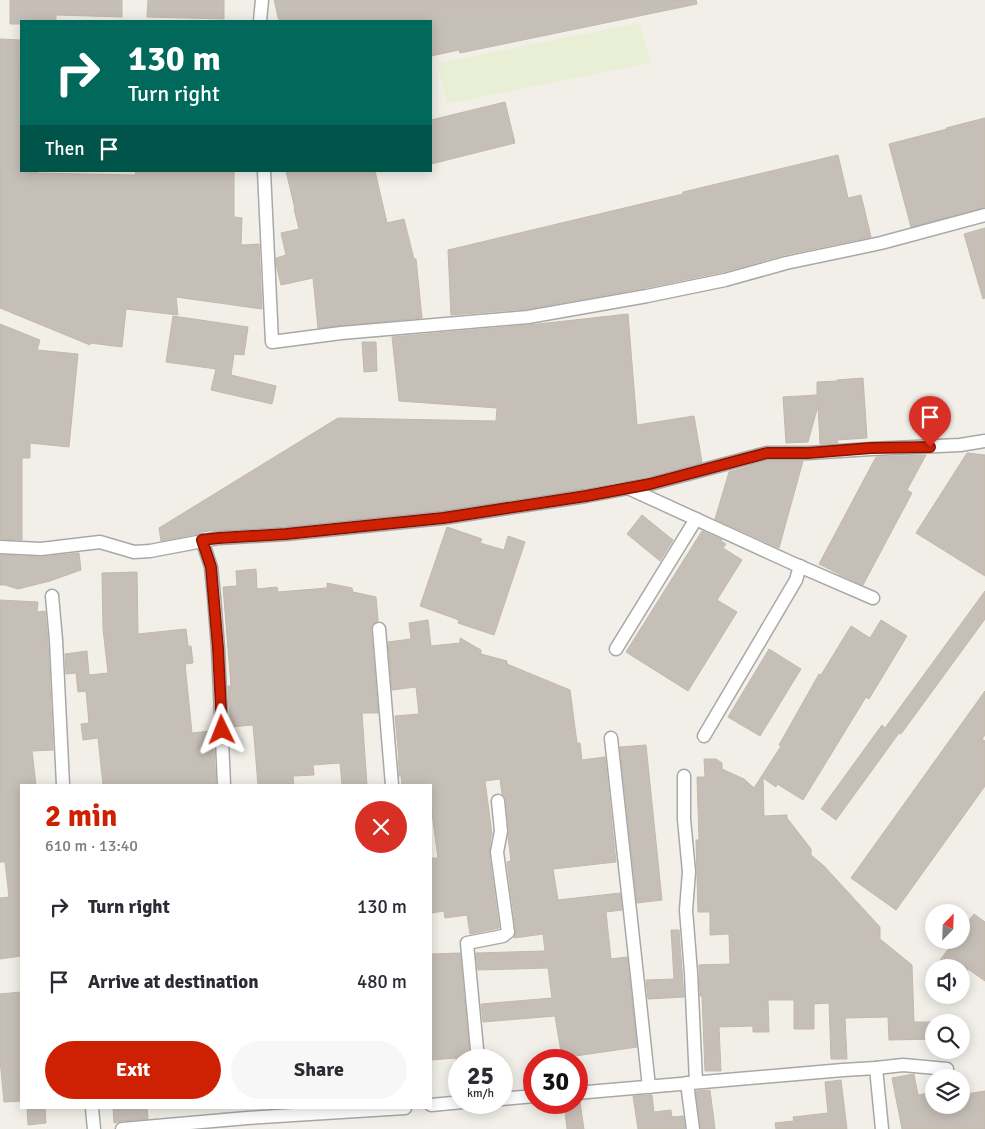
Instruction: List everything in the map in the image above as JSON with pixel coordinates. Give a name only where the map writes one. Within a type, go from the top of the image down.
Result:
[{"type":"street","points":[[260,20],[262,0]]},
{"type":"street","points":[[264,172],[272,342],[341,333],[528,317],[647,296],[726,280],[786,263],[881,243],[985,215]]},
{"type":"street","points":[[0,547],[41,549],[100,542],[134,552],[163,549],[202,540],[286,534],[443,518],[586,496],[650,484],[767,453],[808,453],[871,448],[960,445],[985,441]]},
{"type":"street","points":[[628,488],[873,598]]},
{"type":"street","points":[[616,649],[696,519]]},
{"type":"street","points":[[202,540],[211,567],[214,597],[224,784]]},
{"type":"street","points":[[704,736],[796,580],[800,566]]},
{"type":"street","points":[[52,596],[63,784]]},
{"type":"street","points":[[380,629],[392,784]]},
{"type":"street","points":[[611,738],[649,1087]]},
{"type":"street","points":[[684,776],[684,819],[689,872],[686,910],[691,973],[692,1129]]},
{"type":"street","points":[[477,1049],[467,943],[502,936],[508,932],[497,852],[501,831],[498,801]]},
{"type":"street","points":[[588,1092],[903,1065],[947,1069]]},
{"type":"street","points":[[876,1068],[882,1129]]},
{"type":"street","points":[[432,1106],[448,1104]]},
{"type":"street","points":[[92,1109],[94,1129]]},
{"type":"street","points":[[122,1129],[188,1126],[247,1113],[373,1109]]},
{"type":"green space","points":[[639,23],[651,63],[447,104],[438,63]]},
{"type":"building","points":[[10,0],[122,0],[122,17],[56,15],[56,20],[20,20],[20,24],[10,24]]},
{"type":"building","points":[[148,0],[224,0],[224,19],[147,17]]},
{"type":"building","points":[[274,0],[696,0],[697,4],[460,53],[459,50],[432,56],[432,20],[279,20]]},
{"type":"building","points":[[0,39],[20,40],[20,172],[135,175],[136,172],[234,172],[234,217],[242,218],[241,245],[259,244],[262,309],[176,297],[178,315],[126,309],[122,347],[90,343],[90,345],[0,308]]},
{"type":"building","points":[[505,102],[515,143],[432,164],[432,120]]},
{"type":"building","points":[[985,118],[985,207],[911,227],[889,144]]},
{"type":"building","points":[[838,155],[848,198],[861,195],[871,237],[784,255],[723,272],[645,288],[527,309],[451,315],[448,250]]},
{"type":"building","points":[[286,172],[375,172],[387,223],[404,219],[414,259],[416,259],[422,318],[318,328],[313,278],[281,285],[276,264],[276,258],[286,255],[281,233],[299,229]]},
{"type":"building","points":[[985,228],[985,298],[983,299],[964,234]]},
{"type":"building","points":[[628,314],[637,425],[694,416],[702,462],[648,476],[585,488],[442,510],[285,526],[200,532],[161,541],[159,528],[338,418],[496,421],[497,408],[399,401],[392,337]]},
{"type":"building","points":[[173,316],[248,327],[244,355],[234,354],[231,375],[276,386],[272,404],[211,390],[216,369],[166,362]]},
{"type":"building","points":[[0,324],[40,340],[37,350],[78,354],[69,447],[30,443],[30,458],[22,458],[22,540],[0,539]]},
{"type":"building","points":[[362,342],[376,342],[377,371],[364,372]]},
{"type":"building","points":[[863,378],[867,438],[837,440],[838,443],[820,444],[818,406],[808,442],[786,443],[783,397],[817,395],[817,382]]},
{"type":"building","points":[[967,453],[985,455],[985,576],[916,533]]},
{"type":"building","points":[[926,455],[907,490],[912,493],[863,585],[819,564],[876,457]]},
{"type":"building","points":[[768,461],[803,461],[779,548],[715,519],[729,472]]},
{"type":"building","points":[[642,515],[673,540],[660,561],[627,534]]},
{"type":"building","points":[[447,527],[482,539],[480,543],[504,550],[508,536],[525,542],[494,635],[458,623],[459,620],[420,606]]},
{"type":"building","points":[[702,531],[722,540],[726,544],[723,548],[742,560],[717,600],[737,612],[688,691],[626,652]]},
{"type":"building","points":[[79,553],[81,570],[50,581],[18,589],[0,585],[0,555],[41,557]]},
{"type":"building","points":[[256,569],[257,589],[277,587],[278,592],[327,588],[327,583],[352,588],[353,592],[376,597],[378,621],[372,625],[371,630],[378,713],[362,713],[367,784],[342,784],[340,763],[313,765],[314,775],[293,776],[294,784],[258,784],[253,725],[230,727],[228,686],[231,686],[223,587],[237,586],[236,571]]},
{"type":"building","points":[[137,572],[138,634],[186,629],[193,663],[185,664],[192,733],[212,731],[216,784],[103,784],[98,738],[83,740],[81,724],[89,723],[86,691],[78,692],[76,673],[66,674],[65,654],[87,651],[89,675],[108,673],[103,629],[102,573]]},
{"type":"building","points":[[985,591],[985,619],[836,820],[821,809],[882,725],[885,728]]},
{"type":"building","points":[[0,600],[38,602],[37,612],[45,611],[53,750],[32,751],[36,784],[20,784],[20,956],[0,959],[0,898],[9,897],[5,862],[0,862]]},
{"type":"building","points":[[428,620],[431,646],[460,643],[460,638],[481,650],[481,654],[507,661],[507,664],[570,690],[577,743],[580,743],[582,760],[605,757],[616,862],[553,869],[558,900],[620,893],[622,910],[606,912],[611,959],[627,957],[637,1047],[588,1054],[588,1049],[560,1049],[555,1016],[483,1022],[481,1004],[552,998],[548,968],[478,970],[476,953],[545,951],[543,934],[514,938],[516,931],[507,862],[511,861],[509,830],[506,800],[502,794],[500,779],[485,781],[492,834],[489,853],[499,928],[470,934],[467,915],[445,918],[444,911],[432,913],[432,858],[438,858],[432,813],[432,784],[402,784],[401,776],[399,776],[395,716],[419,714],[416,687],[392,690],[388,642],[411,639],[409,623]]},
{"type":"building","points":[[881,620],[907,636],[869,699],[866,697],[803,800],[777,784],[776,787],[763,778],[764,816],[787,815],[787,818],[811,849],[811,855],[824,866],[880,927],[880,939],[912,965],[914,1022],[925,1022],[925,1039],[889,1040],[888,1017],[845,1018],[847,1059],[831,1059],[829,1003],[814,1004],[814,1029],[794,1029],[794,1000],[768,1000],[769,1032],[753,1032],[753,1026],[719,1027],[721,1071],[705,1071],[699,965],[730,964],[729,934],[710,935],[710,912],[698,912],[696,840],[699,840],[697,777],[705,777],[704,759],[716,759],[722,763],[722,769],[744,779],[754,788],[781,746],[779,745],[819,674],[821,675],[851,626],[870,638]]},
{"type":"building","points":[[769,649],[801,669],[760,736],[728,717]]},
{"type":"building","points":[[985,691],[985,735],[982,739],[985,741],[985,786],[896,910],[851,878]]},
{"type":"building","points":[[646,745],[662,900],[637,903],[620,747]]},
{"type":"building","points":[[974,914],[985,922],[985,981],[970,970],[970,959],[941,959],[948,949],[970,949],[970,919]]},
{"type":"building","points":[[671,930],[679,930],[684,997],[648,999],[646,980],[674,979]]},
{"type":"building","points":[[460,953],[469,1049],[448,1049],[448,1059],[432,1060],[432,954]]},
{"type":"building","points":[[20,992],[20,1101],[4,1102],[0,1060],[0,994]]},
{"type":"building","points":[[914,1074],[918,1095],[925,1094],[925,1114],[970,1114],[970,1094],[985,1091],[985,1129],[902,1129],[892,1078]]},
{"type":"building","points":[[841,1080],[847,1129],[776,1129],[775,1123],[794,1121],[793,1117],[828,1113],[825,1082]]},
{"type":"building","points":[[710,1090],[715,1129],[701,1129],[696,1091]]},
{"type":"building","points":[[652,1095],[654,1112],[671,1110],[672,1117],[683,1116],[685,1129],[638,1129],[633,1096]]},
{"type":"building","points":[[27,1109],[45,1109],[46,1123],[28,1125]]},
{"type":"building","points":[[113,1109],[147,1109],[148,1119],[114,1123]]},
{"type":"building","points":[[565,1114],[582,1114],[584,1129],[567,1129]]},
{"type":"route","points":[[222,730],[218,648],[211,567],[202,540],[286,534],[443,518],[586,496],[650,484],[767,453],[808,453],[871,448],[930,447]]}]
